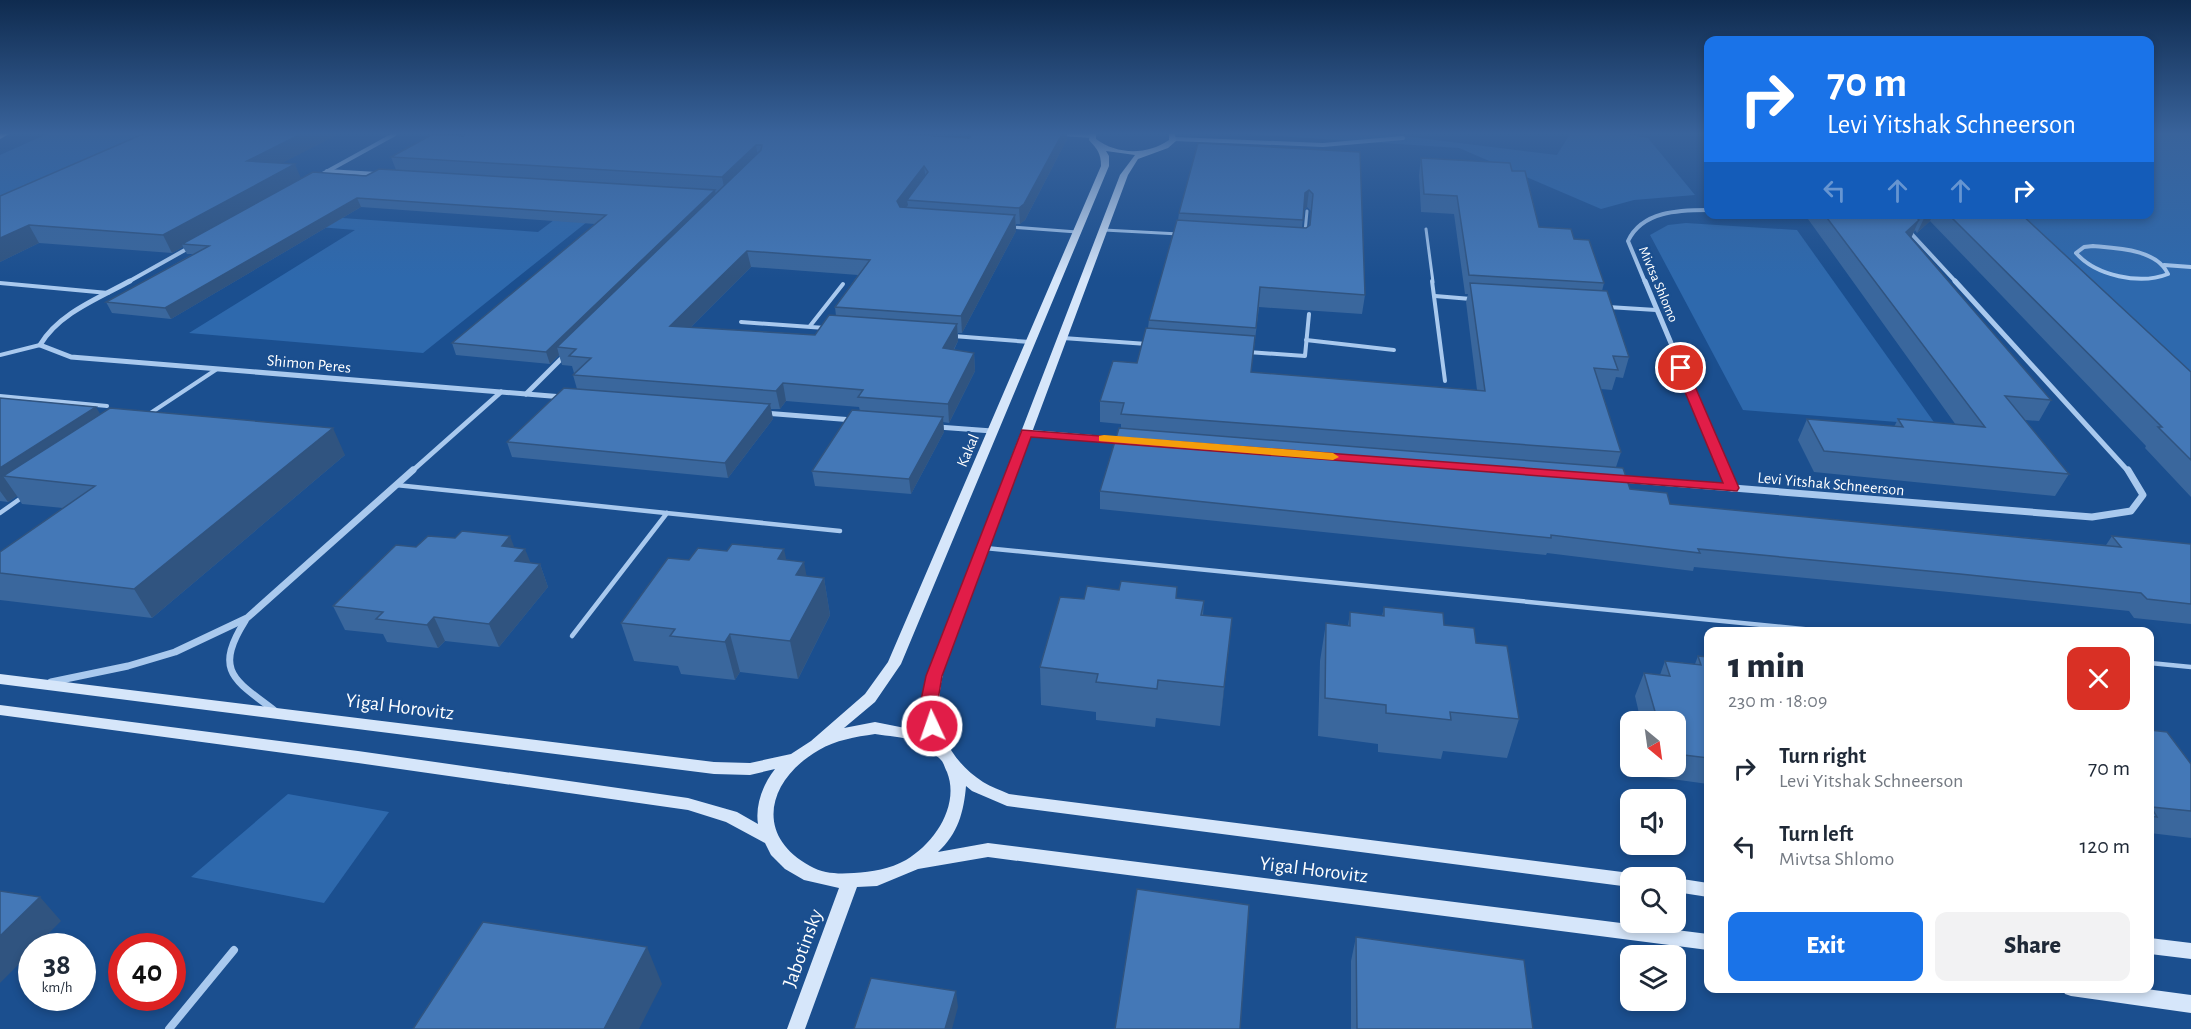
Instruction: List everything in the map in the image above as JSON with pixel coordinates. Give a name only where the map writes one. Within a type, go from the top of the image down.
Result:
[{"type":"street","name":"Kakal","points":[[817,743],[870,698],[894,664],[1098,182]]},
{"type":"street","points":[[949,759],[915,735],[889,729],[846,732],[817,743],[794,759],[776,779],[766,803],[765,826],[774,850],[793,868],[820,878],[850,882],[882,877],[914,863],[938,844],[954,821],[958,809],[960,786],[949,759],[932,726],[929,710],[931,689],[982,548],[1123,182]]},
{"type":"street","name":"Mivtsa Shlomo","points":[[1704,210],[1680,211],[1643,222],[1630,233],[1630,248],[1732,488]]},
{"type":"street","name":"Levi Yitshak Schneerson","points":[[1616,479],[2092,518],[2131,511],[2143,495],[2123,463],[1905,226]]},
{"type":"street","points":[[40,345],[49,330],[108,293],[196,244]]},
{"type":"street","points":[[2164,265],[2168,274],[2164,277],[2132,278],[2093,267],[2079,258],[2076,253],[2084,247],[2119,248],[2145,255],[2164,265],[2191,267]]},
{"type":"street","name":"Shimon Peres","points":[[40,345],[70,357],[566,397]]},
{"type":"street","points":[[526,394],[567,353]]},
{"type":"street","points":[[42,684],[128,669],[161,659],[206,641],[247,618],[501,392]]},
{"type":"street","points":[[756,412],[862,421]]},
{"type":"street","points":[[933,427],[992,432]]},
{"type":"street","points":[[1026,432],[1132,441]]},
{"type":"street","points":[[247,618],[230,649],[231,673],[240,686],[278,714]]},
{"type":"street","name":"Yigal Horovitz","points":[[0,679],[714,768],[750,769],[794,759]]},
{"type":"street","points":[[0,710],[358,757],[688,804],[731,817],[769,838]]},
{"type":"street","name":"Yigal Horovitz","points":[[949,759],[978,787],[1007,800],[1620,879]]},
{"type":"street","name":"Yigal Horovitz","points":[[914,863],[988,850],[1704,941]]},
{"type":"street","name":"Jabotinsky","points":[[796,1029],[850,882]]},
{"type":"street","points":[[1686,887],[1704,889]]},
{"type":"street","points":[[2154,946],[2191,951]]},
{"type":"street","points":[[169,1029],[234,950]]},
{"type":"street","points":[[2108,993],[2191,1004]]},
{"type":"lane","points":[[1304,242],[1307,211]]},
{"type":"lane","points":[[1007,226],[1077,232]]},
{"type":"lane","points":[[1426,229],[1446,381]]},
{"type":"lane","points":[[1103,230],[1186,235]]},
{"type":"lane","points":[[0,284],[108,293]]},
{"type":"lane","points":[[810,327],[843,284]]},
{"type":"lane","points":[[1435,296],[1481,299]]},
{"type":"lane","points":[[1598,306],[1656,310]]},
{"type":"lane","points":[[1247,352],[1305,356],[1309,314]]},
{"type":"lane","points":[[741,322],[833,328]]},
{"type":"lane","points":[[949,336],[1030,342]]},
{"type":"lane","points":[[1063,338],[1155,345]]},
{"type":"lane","points":[[1306,340],[1394,350]]},
{"type":"lane","points":[[0,355],[40,345]]},
{"type":"lane","points":[[138,421],[217,369]]},
{"type":"lane","points":[[0,396],[107,406]]},
{"type":"lane","points":[[396,485],[840,531]]},
{"type":"lane","points":[[0,513],[30,493]]},
{"type":"lane","points":[[572,636],[667,513]]},
{"type":"lane","points":[[982,548],[1782,627]]},
{"type":"lane","points":[[2154,663],[2191,667]]},
{"type":"shaded area","points":[[0,182],[56,182],[0,207]]},
{"type":"shaded area","points":[[1538,182],[1684,182],[1695,195],[1634,200],[1601,209]]},
{"type":"shaded area","points":[[2154,182],[2191,182],[2191,384],[2009,219],[2154,219]]},
{"type":"shaded area","points":[[586,196],[617,198],[423,353],[189,333],[355,230],[271,223],[287,214],[538,232]]},
{"type":"shaded area","points":[[1686,223],[1797,230],[1936,425],[1743,410],[1650,235],[1668,225]]},
{"type":"shaded area","points":[[288,794],[389,812],[324,903],[191,877]]},
{"type":"building","points":[[32,182],[261,182],[163,235],[29,225],[0,238],[0,196]]},
{"type":"building","points":[[295,182],[587,182],[715,190],[546,352],[452,343],[606,215],[357,198],[165,308],[106,302],[209,246],[182,244]]},
{"type":"building","points":[[728,182],[912,182],[897,201],[900,207],[1015,215],[961,316],[835,307],[870,260],[747,251],[670,326],[815,335],[829,315],[957,324],[943,348],[974,353],[948,404],[858,397],[863,390],[783,383],[776,391],[573,375],[591,358],[569,356],[576,349],[557,347]]},
{"type":"building","points":[[920,182],[1036,182],[1024,204],[1019,208],[907,200]]},
{"type":"building","points":[[1187,182],[1361,182],[1365,295],[1260,287],[1256,328],[1149,320],[1177,220],[1306,228],[1310,225],[1313,194],[1309,190],[1305,193],[1303,220],[1179,213]]},
{"type":"building","points":[[1423,182],[1528,182],[1539,227],[1571,229],[1574,239],[1589,240],[1604,283],[1469,275],[1457,196],[1424,194]]},
{"type":"building","points":[[1828,219],[1919,220],[1906,232],[2051,400],[2005,396],[2069,474],[1824,451],[1807,419],[1903,427],[1898,419],[1985,427]]},
{"type":"building","points":[[1953,219],[2026,219],[2191,372],[2191,460],[2158,427],[2162,427]]},
{"type":"building","points":[[1470,283],[1607,291],[1629,357],[1613,356],[1618,370],[1594,368],[1621,452],[1121,414],[1124,403],[1100,401],[1113,361],[1137,363],[1146,328],[1255,336],[1251,372],[1485,391]]},
{"type":"building","points":[[564,388],[770,404],[725,463],[507,442]]},
{"type":"building","points":[[0,398],[96,407],[0,468]]},
{"type":"building","points":[[110,408],[333,428],[134,589],[0,573],[0,552],[95,486],[3,476]]},
{"type":"building","points":[[852,410],[943,417],[909,479],[812,471]]},
{"type":"building","points":[[1119,428],[1623,468],[1630,489],[1667,493],[1670,504],[2121,547],[2112,536],[2191,544],[2191,604],[2147,599],[2141,593],[1960,574],[1698,549],[1700,553],[1551,535],[1551,538],[1100,491]]},
{"type":"building","points":[[462,531],[510,536],[502,546],[525,549],[515,561],[540,564],[489,624],[434,617],[427,625],[376,619],[383,612],[333,606],[396,545],[416,547],[428,536],[455,538]]},
{"type":"building","points":[[732,544],[784,549],[778,559],[804,562],[796,575],[824,578],[790,641],[730,634],[725,642],[670,636],[675,629],[621,623],[668,558],[689,560],[698,548],[727,551]]},
{"type":"building","points":[[1121,581],[1177,587],[1176,598],[1204,601],[1201,615],[1232,618],[1224,687],[1158,680],[1157,689],[1096,682],[1098,674],[1040,667],[1060,597],[1084,599],[1087,586],[1119,590]]},
{"type":"building","points":[[1384,607],[1443,613],[1444,625],[1474,628],[1476,643],[1507,646],[1519,719],[1450,712],[1451,720],[1386,713],[1386,705],[1325,698],[1326,623],[1350,626],[1350,612],[1384,616]]},
{"type":"building","points":[[1698,656],[1704,657],[1704,758],[1686,755],[1686,711],[1655,711],[1644,673],[1670,676],[1665,661],[1701,665]]},
{"type":"building","points":[[2154,730],[2167,732],[2191,764],[2191,811],[2154,807]]},
{"type":"building","points":[[1137,889],[1249,905],[1240,1029],[1115,1029]]},
{"type":"building","points":[[0,891],[40,897],[0,936]]},
{"type":"building","points":[[483,922],[647,947],[604,1029],[413,1029]]},
{"type":"building","points":[[1356,937],[1524,960],[1533,1029],[1357,1029]]},
{"type":"building","points":[[871,978],[956,991],[945,1029],[854,1029]]},
{"type":"slow traffic","points":[[1104,438],[1333,457]]},
{"type":"route","points":[[932,726],[929,710],[934,676],[1026,432],[1732,488],[1681,368]]}]
